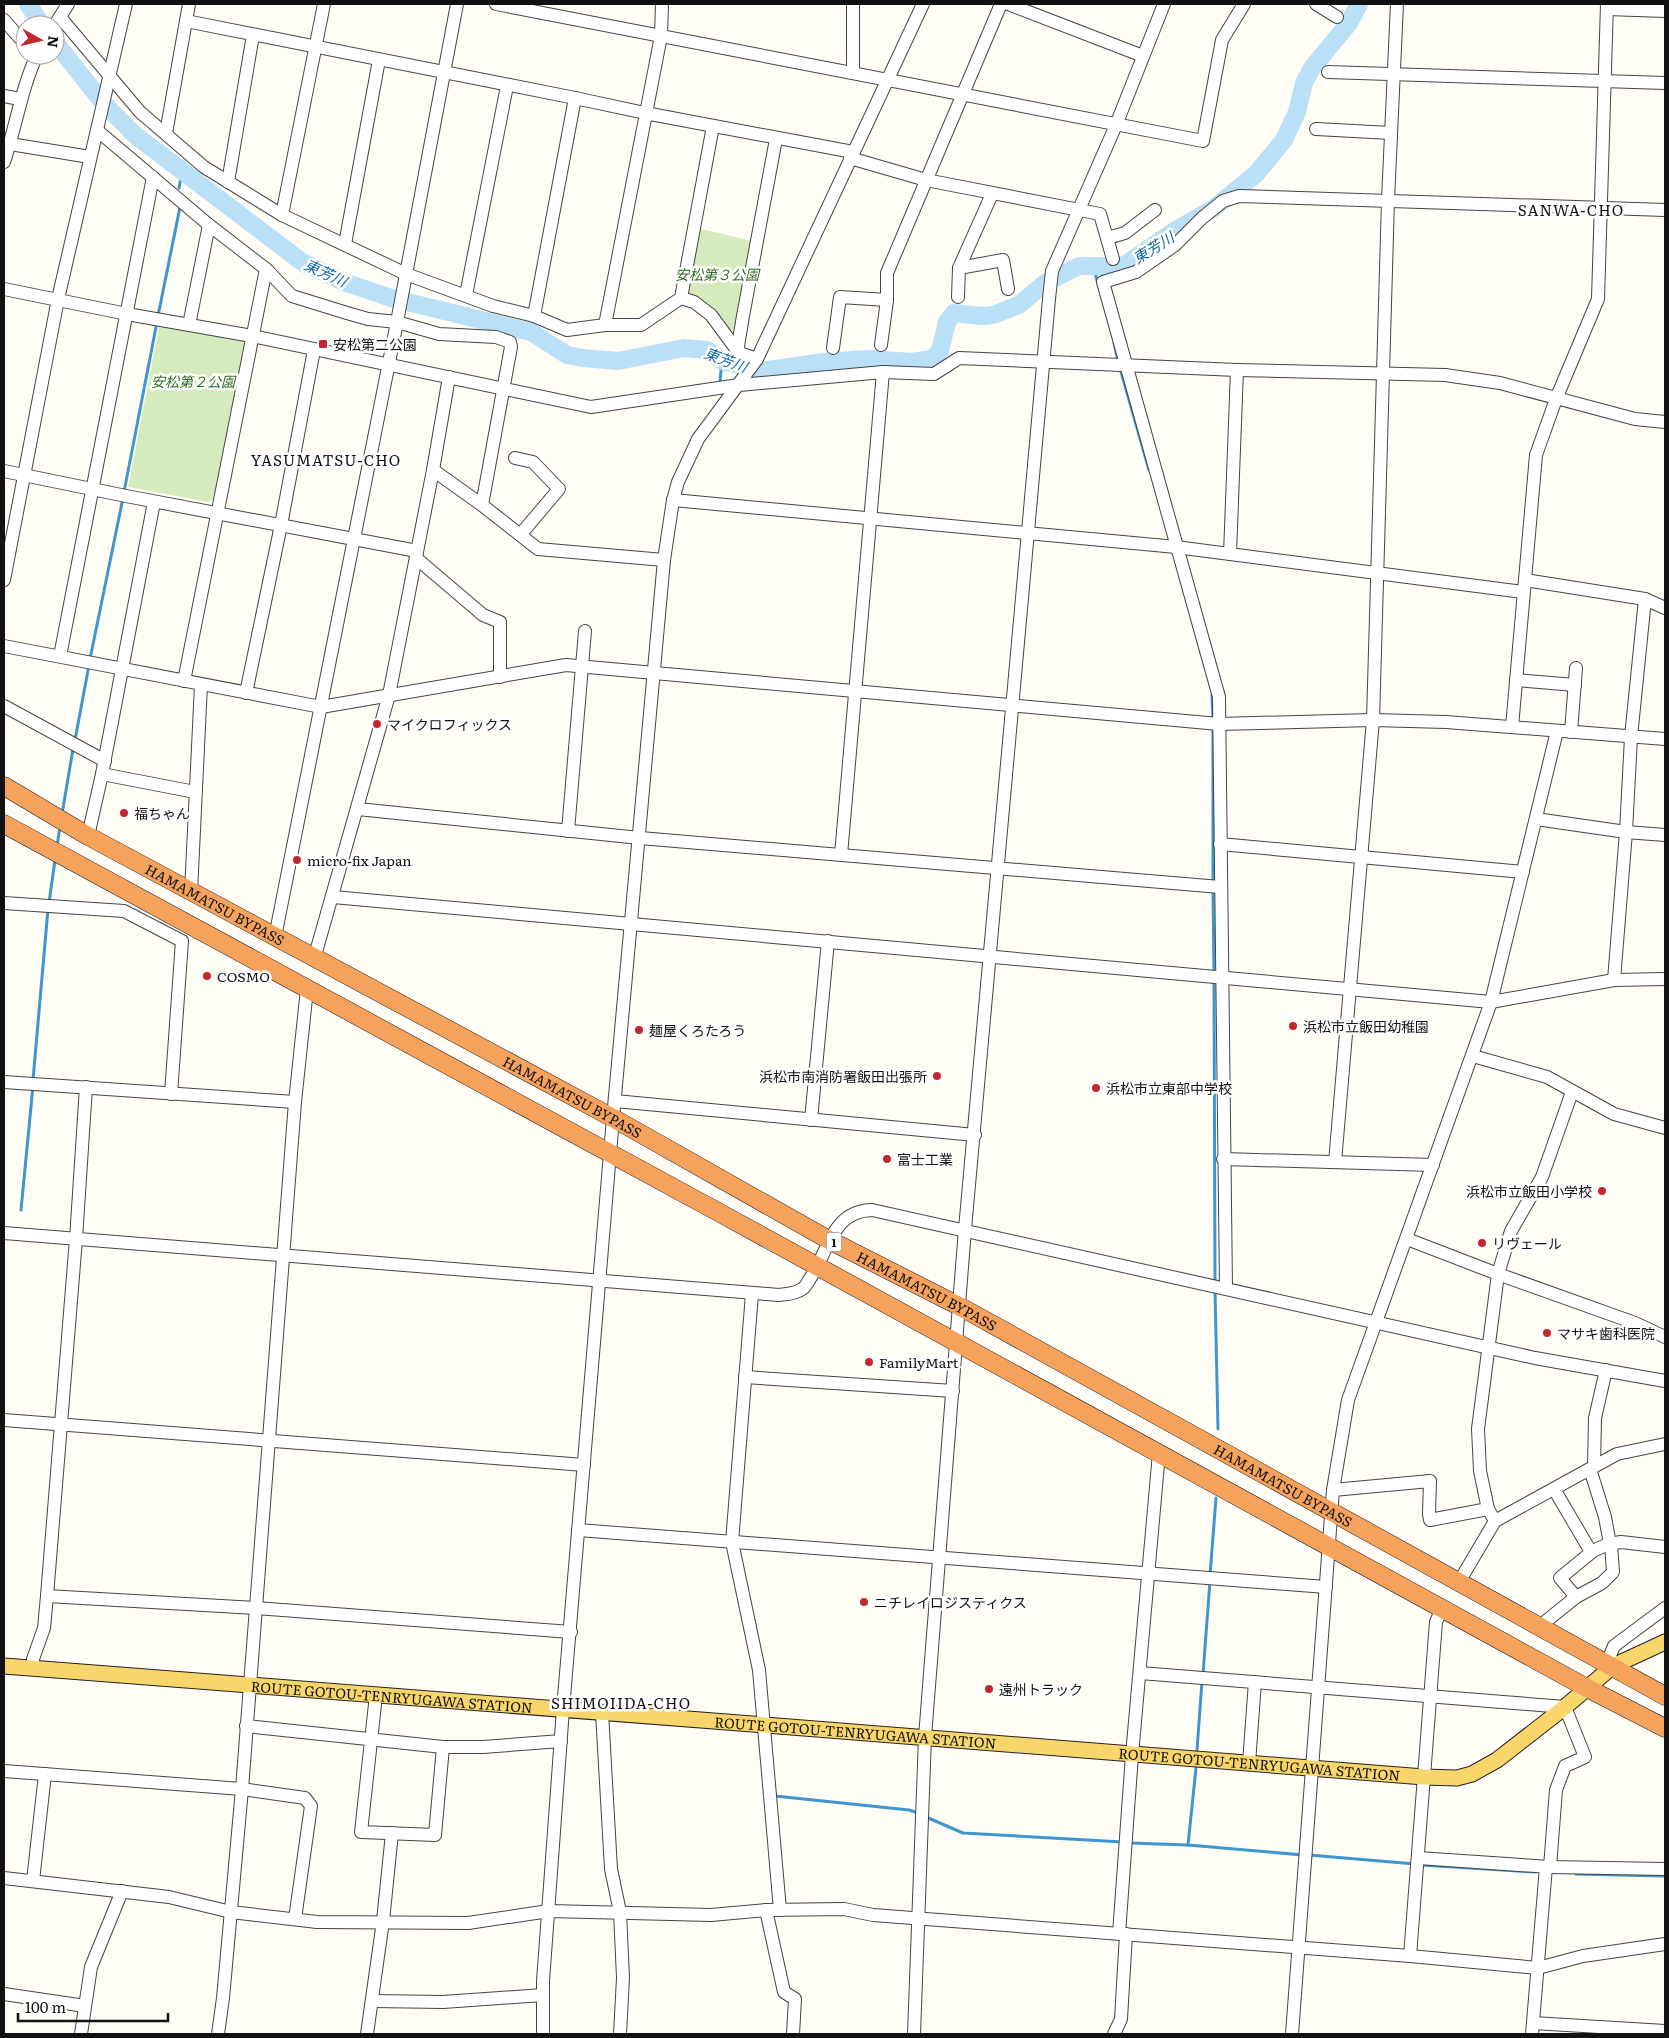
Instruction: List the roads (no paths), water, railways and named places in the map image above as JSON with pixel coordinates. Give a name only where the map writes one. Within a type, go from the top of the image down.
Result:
[{"type":"highway","name":"HAMAMATSU BYPASS","points":[[4,786],[88,836],[314,959],[614,1110],[830,1240],[959,1306],[1665,1696]]},
{"type":"highway","name":"1","points":[[4,824],[1587,1688],[1665,1728]]},
{"type":"main road","name":"ROUTE GOTOU-TENRYUGAWA STATION","points":[[4,1666],[925,1737],[1248,1764],[1457,1778],[1472,1774],[1497,1760],[1587,1688],[1610,1665],[1665,1642]]},
{"type":"street","points":[[62,15],[68,4]]},
{"type":"street","points":[[4,580],[58,299],[126,4]]},
{"type":"street","points":[[166,134],[189,4]]},
{"type":"street","points":[[282,215],[324,4]]},
{"type":"street","points":[[275,937],[387,364],[398,317],[457,4]]},
{"type":"street","points":[[496,4],[1203,141],[1222,40],[1244,4]]},
{"type":"street","points":[[605,325],[645,114],[662,36],[662,4]]},
{"type":"street","points":[[853,4],[853,73]]},
{"type":"street","points":[[543,2034],[543,1996],[563,1709],[571,1632],[578,1530],[610,1154],[640,838],[653,672],[664,560],[673,500],[678,482],[698,439],[756,361],[923,4]]},
{"type":"street","points":[[881,345],[887,300],[887,273],[1001,4]]},
{"type":"street","points":[[1008,4],[1143,56]]},
{"type":"street","points":[[914,2034],[925,1737],[965,1229],[1052,271],[1116,125],[1164,4]]},
{"type":"street","points":[[1316,4],[1337,17]]},
{"type":"street","points":[[1335,1162],[1373,720],[1388,200],[1397,4]]},
{"type":"street","points":[[1512,727],[1536,455],[1556,399],[1598,299],[1607,7],[1665,12]]},
{"type":"street","points":[[4,20],[15,33]]},
{"type":"street","points":[[186,21],[852,155],[926,180],[1100,214],[1113,259]]},
{"type":"street","points":[[65,29],[140,112],[204,166],[282,215],[345,244],[405,276],[466,295],[493,306],[534,316],[567,330],[605,325],[641,325],[681,298],[713,126]]},
{"type":"street","points":[[228,182],[253,35]]},
{"type":"street","points":[[345,244],[380,60]]},
{"type":"street","points":[[4,162],[20,99],[32,65]]},
{"type":"street","points":[[1328,72],[1665,83]]},
{"type":"street","points":[[466,295],[507,86]]},
{"type":"street","points":[[4,96],[20,99]]},
{"type":"street","points":[[534,316],[575,98]]},
{"type":"street","points":[[1316,129],[1391,132]]},
{"type":"street","points":[[98,130],[209,224],[266,269],[292,296],[361,317],[398,317],[439,334],[496,337],[510,342],[511,347],[482,505]]},
{"type":"street","points":[[739,354],[738,346],[742,316],[776,139]]},
{"type":"street","points":[[10,144],[90,156]]},
{"type":"street","points":[[60,656],[153,177]]},
{"type":"street","points":[[958,297],[959,268],[992,194]]},
{"type":"street","points":[[1226,1288],[1219,697],[1103,282],[1136,272],[1156,260],[1175,245],[1223,200],[1239,196],[1665,210]]},
{"type":"street","points":[[1107,238],[1125,233],[1155,210]]},
{"type":"street","points":[[188,325],[209,224]]},
{"type":"street","points":[[959,268],[1003,260],[1008,289]]},
{"type":"street","points":[[184,681],[266,269]]},
{"type":"street","points":[[4,289],[127,314],[252,336],[591,407],[742,381],[883,372],[934,374],[959,358],[1237,370],[1445,375],[1500,383],[1635,419],[1665,422]]},
{"type":"street","points":[[833,348],[840,297],[887,300]]},
{"type":"street","points":[[681,298],[694,302],[710,315],[739,354],[756,361]]},
{"type":"street","points":[[246,693],[314,350]]},
{"type":"street","points":[[1230,554],[1237,370]]},
{"type":"street","points":[[840,855],[883,372]]},
{"type":"street","points":[[314,959],[390,695],[433,470],[448,377]]},
{"type":"street","points":[[515,458],[533,462],[559,489],[520,535]]},
{"type":"street","points":[[433,470],[538,549],[664,560]]},
{"type":"street","points":[[4,471],[154,502],[281,524],[417,555],[484,615],[500,622],[500,676]]},
{"type":"street","points":[[673,500],[1176,546],[1376,574],[1524,586],[1645,599],[1665,608]]},
{"type":"street","points":[[88,836],[105,761],[154,502]]},
{"type":"street","points":[[1614,980],[1626,832],[1631,736],[1645,599]]},
{"type":"street","points":[[568,831],[585,631]]},
{"type":"street","points":[[4,646],[321,707],[552,666],[582,666],[1219,724],[1373,720],[1446,722],[1665,739]]},
{"type":"street","points":[[1571,732],[1576,668]]},
{"type":"street","points":[[1516,680],[1575,685]]},
{"type":"street","points":[[191,892],[201,684]]},
{"type":"street","points":[[4,706],[105,761]]},
{"type":"street","points":[[1292,2034],[1334,1490],[1348,1400],[1492,1002],[1558,732]]},
{"type":"street","points":[[102,774],[195,792]]},
{"type":"street","points":[[358,810],[640,838],[1220,888]]},
{"type":"street","points":[[1536,819],[1626,832],[1665,835]]},
{"type":"street","points":[[1220,844],[1523,872]]},
{"type":"street","points":[[333,897],[1492,1002],[1614,980],[1665,979]]},
{"type":"street","points":[[4,903],[124,912],[182,941],[171,1094]]},
{"type":"street","points":[[810,1120],[828,941]]},
{"type":"street","points":[[218,2034],[242,1789],[248,1686],[256,1608],[294,1102],[307,989]]},
{"type":"street","points":[[1473,1056],[1547,1077],[1614,1114],[1665,1128]]},
{"type":"street","points":[[4,1082],[294,1102]]},
{"type":"street","points":[[33,1668],[33,1659],[44,1628],[47,1596],[76,1239],[86,1088]]},
{"type":"street","points":[[1494,1522],[1488,1509],[1480,1471],[1478,1429],[1498,1274],[1511,1231],[1542,1177],[1572,1092]]},
{"type":"street","points":[[614,1110],[810,1120],[975,1134]]},
{"type":"street","points":[[1224,1159],[1433,1165]]},
{"type":"street","points":[[4,1233],[600,1280],[752,1294],[792,1294],[803,1288],[818,1267],[830,1240],[843,1220],[860,1210],[885,1212],[1535,1358],[1665,1381]]},
{"type":"street","points":[[1407,1238],[1498,1274],[1635,1323],[1665,1337]]},
{"type":"street","points":[[752,1294],[732,1542],[759,1670],[780,1910]]},
{"type":"street","points":[[1540,1626],[1576,1597],[1602,1583],[1613,1572],[1611,1544],[1592,1468],[1595,1418],[1606,1370]]},
{"type":"street","points":[[745,1377],[953,1392]]},
{"type":"street","points":[[4,1420],[268,1442],[584,1465]]},
{"type":"street","points":[[1459,1582],[1494,1522],[1617,1454],[1665,1444]]},
{"type":"street","points":[[1114,2034],[1121,2019],[1122,1934],[1132,1755],[1159,1453]]},
{"type":"street","points":[[1334,1490],[1430,1481],[1430,1520],[1488,1509]]},
{"type":"street","points":[[1554,1489],[1591,1552]]},
{"type":"street","points":[[578,1530],[940,1556],[1326,1587]]},
{"type":"street","points":[[1576,1597],[1560,1578],[1591,1552],[1621,1542],[1639,1542],[1665,1547]]},
{"type":"street","points":[[47,1596],[256,1608],[571,1632]]},
{"type":"street","points":[[1410,1956],[1436,1622],[1442,1608]]},
{"type":"street","points":[[1610,1665],[1614,1646],[1665,1608]]},
{"type":"street","points":[[1140,1673],[1564,1707],[1585,1757],[1565,1766],[1556,1790],[1533,2029],[1663,2032]]},
{"type":"street","points":[[1248,1764],[1255,1682]]},
{"type":"street","points":[[376,1695],[361,1832],[435,1835],[443,1747]]},
{"type":"street","points":[[602,1713],[611,1869],[620,1912],[623,1978],[620,2034]]},
{"type":"street","points":[[246,1726],[443,1747],[483,1747],[561,1741]]},
{"type":"street","points":[[4,1771],[242,1789],[306,1798],[311,1806],[295,1919]]},
{"type":"street","points":[[33,1881],[45,1774]]},
{"type":"street","points":[[367,2034],[383,1921],[392,1833]]},
{"type":"street","points":[[1418,1858],[1548,1867],[1665,1869]]},
{"type":"street","points":[[4,1878],[169,1897],[231,1912],[318,1922],[468,1923],[549,1912],[711,1915],[766,1910],[844,1909],[873,1915],[1299,1947],[1538,1968],[1583,1956],[1665,1944]]},
{"type":"street","points":[[81,2034],[91,1967],[122,1891]]},
{"type":"street","points":[[766,1910],[784,1992],[795,1998],[793,2034]]},
{"type":"street","points":[[4,1994],[86,2006]]},
{"type":"street","points":[[372,2001],[443,2002],[543,1996]]},
{"type":"waterway","name":"東芳川","points":[[28,4],[35,15]]},
{"type":"waterway","name":"東芳川","points":[[65,55],[104,104],[135,135],[302,262],[344,282],[391,298],[531,332],[567,355],[618,361],[684,348],[707,350],[722,361],[761,371],[824,362],[868,359],[912,362],[932,359],[940,351],[947,322],[954,313],[981,316],[993,315],[1019,305],[1045,283],[1079,266],[1123,266],[1176,230],[1214,208],[1256,174],[1284,140],[1297,112],[1304,83],[1312,68],[1349,23],[1359,4]]},
{"type":"waterway","points":[[179,188],[182,172]]},
{"type":"waterway","points":[[158,316],[180,207]]},
{"type":"waterway","points":[[1093,265],[1098,284]]},
{"type":"waterway","points":[[124,492],[157,322]]},
{"type":"waterway","points":[[1114,343],[1118,361]]},
{"type":"waterway","points":[[720,381],[722,361]]},
{"type":"waterway","points":[[1120,368],[1149,470]]},
{"type":"waterway","points":[[90,659],[123,498]]},
{"type":"waterway","points":[[75,740],[89,665]]},
{"type":"waterway","points":[[1212,695],[1213,721]]},
{"type":"waterway","points":[[1213,727],[1213,883]]},
{"type":"waterway","points":[[62,814],[73,749]]},
{"type":"waterway","points":[[57,846],[60,827]]},
{"type":"waterway","points":[[49,903],[55,860]]},
{"type":"waterway","points":[[1213,890],[1214,973]]},
{"type":"waterway","points":[[33,1080],[48,909]]},
{"type":"waterway","points":[[1214,980],[1215,1283]]},
{"type":"waterway","points":[[21,1210],[33,1086]]},
{"type":"waterway","points":[[1215,1290],[1218,1429]]},
{"type":"waterway","points":[[1210,1575],[1216,1498]]},
{"type":"waterway","points":[[1203,1674],[1210,1581]]},
{"type":"waterway","points":[[1197,1750],[1202,1681]]},
{"type":"waterway","points":[[1188,1845],[1196,1768]]},
{"type":"waterway","points":[[775,1794],[775,1796],[909,1810],[918,1813]]},
{"type":"waterway","points":[[926,1817],[963,1833],[1123,1842]]},
{"type":"waterway","points":[[1130,1843],[1188,1845],[1303,1855]]},
{"type":"waterway","points":[[1309,1855],[1415,1864]]},
{"type":"waterway","points":[[1421,1865],[1535,1872]]},
{"type":"waterway","points":[[1576,1874],[1665,1876]]},
{"type":"place","name":"安松第二公園","points":[[323,344]]},
{"type":"place","name":"マイクロフィックス","points":[[377,724]]},
{"type":"place","name":"福ちゃん","points":[[124,813]]},
{"type":"place","name":"micro-fix Japan","points":[[297,860]]},
{"type":"place","name":"COSMO","points":[[207,976]]},
{"type":"place","name":"浜松市立飯田幼稚園","points":[[1293,1026]]},
{"type":"place","name":"麺屋くろたろう","points":[[639,1030]]},
{"type":"place","name":"浜松市南消防署飯田出張所","points":[[937,1076]]},
{"type":"place","name":"浜松市立東部中学校","points":[[1096,1088]]},
{"type":"place","name":"富士工業","points":[[887,1159]]},
{"type":"place","name":"浜松市立飯田小学校","points":[[1602,1191]]},
{"type":"place","name":"リヴェール","points":[[1482,1243]]},
{"type":"place","name":"マサキ歯科医院","points":[[1547,1333]]},
{"type":"place","name":"FamilyMart","points":[[869,1362]]},
{"type":"place","name":"ニチレイロジスティクス","points":[[864,1602]]},
{"type":"place","name":"遠州トラック","points":[[989,1689]]},
{"type":"district","name":"SANWA-CHO","points":[[1571,209]]},
{"type":"district","name":"YASUMATSU-CHO","points":[[326,459]]},
{"type":"district","name":"SHIMOIIDA-CHO","points":[[621,1702]]},
{"type":"park label","name":"安松第３公園","points":[[717,274]]},
{"type":"park label","name":"安松第２公園","points":[[193,381]]}]
